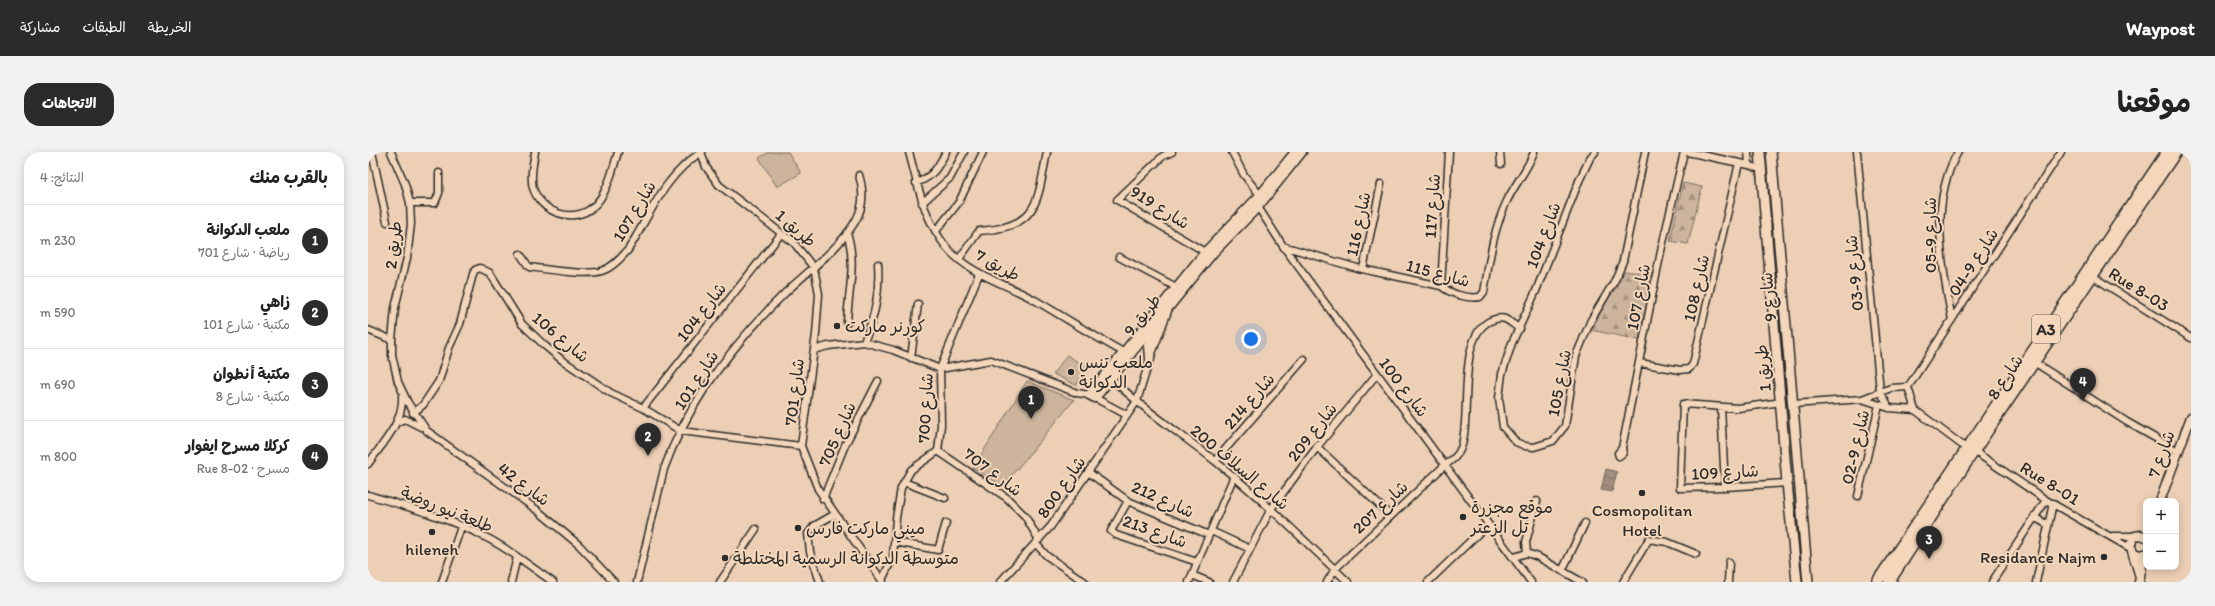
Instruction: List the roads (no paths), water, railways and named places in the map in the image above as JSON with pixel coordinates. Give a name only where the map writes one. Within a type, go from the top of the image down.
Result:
[{"type":"highway","name":"شارع 8","points":[[1889,582],[1970,449],[2167,152]]},
{"type":"highway","name":"شارع 8","points":[[1928,508],[2034,362],[2176,152]]},
{"type":"highway","name":"A3","points":[[1884,582],[1919,530],[1928,508]]},
{"type":"highway","points":[[1877,582],[1928,508]]},
{"type":"main road","name":"طريق 1","points":[[1760,152],[1782,402],[1787,483],[1797,582]]},
{"type":"main road","name":"شارع 9","points":[[1771,152],[1794,404],[1808,582]]},
{"type":"street","points":[[372,152],[387,222]]},
{"type":"street","name":"طريق 2","points":[[391,152],[405,184],[410,203],[411,224],[407,258],[395,308],[392,340],[393,360],[402,392],[413,413]]},
{"type":"street","points":[[535,152],[532,180],[537,196],[551,211],[572,216],[584,213],[598,202],[605,189],[618,152]]},
{"type":"street","name":"شارع 107","points":[[520,254],[529,267],[566,271],[601,271],[623,257],[669,181],[684,164],[702,152]]},
{"type":"street","name":"طريق 1","points":[[702,152],[706,167],[719,185],[801,250],[814,268],[819,294],[814,350]]},
{"type":"street","name":"7 طريق","points":[[909,152],[922,203],[946,247],[979,274],[1031,298],[1126,353]]},
{"type":"street","points":[[916,183],[928,178],[936,171],[946,152]]},
{"type":"street","points":[[922,203],[950,178],[964,152]]},
{"type":"street","points":[[936,231],[958,202],[984,152]]},
{"type":"street","points":[[959,259],[978,231],[1006,227],[1021,221],[1029,214],[1039,190],[1048,152]]},
{"type":"street","name":"شارع 919","points":[[1172,152],[1163,156],[1117,200],[1205,252]]},
{"type":"street","points":[[1232,152],[1244,175],[1260,195]]},
{"type":"street","name":"9 طريق","points":[[1092,396],[1176,287],[1205,252],[1260,195],[1295,152]]},
{"type":"street","name":"9 طريق","points":[[1126,353],[1159,318],[1213,253],[1258,207],[1302,152]]},
{"type":"street","name":"شارع 117","points":[[1441,286],[1449,152]]},
{"type":"street","points":[[1500,152],[1501,164]]},
{"type":"street","name":"شارع 115","points":[[1283,246],[1363,269],[1441,286],[1448,292],[1459,295],[1477,297],[1482,295],[1496,226],[1514,186],[1526,170],[1534,152]]},
{"type":"street","name":"شارع 104","points":[[1520,329],[1579,181],[1594,152]]},
{"type":"street","name":"شارع 105","points":[[1520,329],[1512,343],[1502,374],[1499,398],[1500,417],[1503,427],[1516,442],[1534,447],[1544,446],[1553,442],[1565,426],[1576,356],[1592,320],[1622,265],[1645,152]]},
{"type":"street","name":"شارع 107","points":[[1622,448],[1663,243],[1684,152]]},
{"type":"street","points":[[1687,152],[1749,165],[1762,170]]},
{"type":"street","points":[[1748,152],[1749,165]]},
{"type":"street","name":"شارع 9-03","points":[[1857,152],[1880,391]]},
{"type":"street","name":"شارع 9-05","points":[[1952,320],[1945,280],[1941,241],[1942,207],[1944,188],[1950,165],[1958,152]]},
{"type":"street","name":"شارع 9-04","points":[[1908,387],[2061,152]]},
{"type":"street","name":"شارع 108","points":[[1640,363],[1680,370],[1689,369],[1693,364],[1739,163]]},
{"type":"street","points":[[410,203],[435,203],[439,193],[439,173]]},
{"type":"street","name":"شارع 101","points":[[637,582],[664,469],[681,432],[705,388],[742,340],[786,293],[814,268],[847,233],[859,214],[861,205],[863,195],[859,175]]},
{"type":"street","name":"شارع 116","points":[[1363,269],[1381,184]]},
{"type":"street","name":"شارع 100","points":[[1258,207],[1283,246],[1531,582]]},
{"type":"street","points":[[847,233],[851,245],[852,280],[847,323]]},
{"type":"street","name":"شارع 104","points":[[643,408],[781,234]]},
{"type":"street","points":[[1119,257],[1176,287]]},
{"type":"street","points":[[864,342],[877,306],[879,292],[878,264]]},
{"type":"street","name":"شارع 106","points":[[413,413],[423,405],[439,381],[449,348],[460,324],[473,274],[475,270],[480,268],[490,273],[522,324],[562,360],[605,389],[643,408],[681,432]]},
{"type":"street","name":"شارع 700","points":[[882,581],[893,557],[898,499],[904,482],[911,470],[938,451],[941,426],[940,369],[979,274]]},
{"type":"street","name":"Rue 8-03","points":[[2092,276],[2191,338]]},
{"type":"street","points":[[911,358],[918,304]]},
{"type":"street","name":"800 شارع","points":[[1000,582],[1038,542],[1137,401],[1150,359],[1171,304]]},
{"type":"street","points":[[1150,359],[1149,345],[1159,318]]},
{"type":"street","name":"شارع 207","points":[[1327,582],[1335,569],[1445,465],[1458,455],[1462,447],[1469,360],[1480,330],[1486,324],[1499,318],[1506,319],[1520,329]]},
{"type":"street","points":[[368,330],[392,340]]},
{"type":"street","name":"شارع 701","points":[[882,581],[823,499],[813,480],[801,446],[814,350],[828,346],[864,342],[889,349],[940,369]]},
{"type":"street","name":"شارع 214","points":[[1215,461],[1304,359]]},
{"type":"street","points":[[940,369],[991,360],[1077,393],[1092,396],[1127,415]]},
{"type":"street","points":[[2034,362],[2127,422],[2178,451]]},
{"type":"street","name":"شارع 209","points":[[1233,582],[1271,509],[1317,447],[1377,374]]},
{"type":"street","name":"200 شارع السلاف","points":[[1108,375],[1137,401],[1234,476],[1348,582]]},
{"type":"street","name":"شارع 705","points":[[823,499],[845,445],[878,381]]},
{"type":"street","points":[[1794,404],[1862,399],[1891,388],[1908,387],[1915,410],[1889,408],[1862,399]]},
{"type":"street","points":[[1880,391],[1889,408]]},
{"type":"street","points":[[368,464],[397,422],[402,408],[402,392]]},
{"type":"street","name":"شارع 109","points":[[1782,402],[1738,408],[1721,408],[1683,404],[1680,488],[1725,488],[1787,483]]},
{"type":"street","name":"شارع 9-02","points":[[1858,496],[1879,405]]},
{"type":"street","points":[[1721,408],[1725,488]]},
{"type":"street","name":"Rue 8-01","points":[[1915,410],[2046,500],[2113,536],[2131,549]]},
{"type":"street","name":"شارع 42","points":[[413,413],[426,431],[537,510],[579,546],[614,582]]},
{"type":"street","name":"شارع 7","points":[[2161,498],[2191,417]]},
{"type":"street","points":[[397,422],[408,420],[426,431]]},
{"type":"street","points":[[681,432],[801,446]]},
{"type":"street","points":[[1317,447],[1391,516]]},
{"type":"street","name":"شارع 707","points":[[938,451],[1007,498],[1025,516],[1047,556],[1085,582]]},
{"type":"street","name":"شارع 212","points":[[1088,472],[1128,501],[1250,549]]},
{"type":"street","points":[[1189,582],[1234,476]]},
{"type":"street","points":[[904,482],[945,498]]},
{"type":"street","name":"طلعة نيو روضة","points":[[368,495],[462,527],[489,539],[553,582]]},
{"type":"street","points":[[1992,582],[2046,500]]},
{"type":"street","name":"شارع 213","points":[[1128,501],[1111,531],[1116,536],[1197,562]]},
{"type":"street","points":[[1526,554],[1526,542],[1537,501]]},
{"type":"street","points":[[2036,582],[2053,503]]},
{"type":"street","points":[[820,582],[810,552],[808,534],[814,526],[835,514]]},
{"type":"street","points":[[2034,517],[2048,526]]},
{"type":"street","points":[[894,542],[938,550],[946,523]]},
{"type":"street","points":[[1562,571],[1585,523]]},
{"type":"street","points":[[1428,582],[1488,524]]},
{"type":"street","points":[[442,582],[462,527]]},
{"type":"street","points":[[720,582],[756,529]]},
{"type":"street","points":[[2113,536],[2142,535]]},
{"type":"street","points":[[2139,580],[2131,549],[2131,541],[2142,535]]},
{"type":"street","points":[[1624,582],[1650,539],[1667,542],[1696,554]]},
{"type":"street","points":[[2131,549],[2137,555],[2143,554]]},
{"type":"street","points":[[1514,557],[1526,554],[1582,582]]},
{"type":"street","points":[[511,582],[516,557]]},
{"type":"street","points":[[1728,582],[1729,562]]},
{"type":"street","points":[[2139,580],[2143,563]]},
{"type":"street","points":[[1192,574],[1209,582]]},
{"type":"water","points":[[1606,469],[1617,472],[1612,492],[1601,490]]},
{"type":"place","name":"كورنر ماركت","points":[[837,326]]},
{"type":"place","name":"ملعب تنس الدكوانة","points":[[1071,372]]},
{"type":"place","name":"كركلا مسرح ايفوار","points":[[2083,401]]},
{"type":"place","name":"ملعب الدكوانة","points":[[1031,419]]},
{"type":"place","name":"زاهي","points":[[648,456]]},
{"type":"place","name":"Cosmopolitan Hotel","points":[[1642,493]]},
{"type":"place","name":"موقع مجزرة تل الزعتر","points":[[1463,517]]},
{"type":"place","name":"ميني ماركت فارس","points":[[798,528]]},
{"type":"place","name":"hileneh","points":[[432,532]]},
{"type":"place","name":"Residance Najm","points":[[2104,557]]},
{"type":"place","name":"متوسطة الدكوانة الرسمية المختلطة","points":[[725,558]]},
{"type":"place","name":"مكتبة أنطوان","points":[[1929,559]]}]
